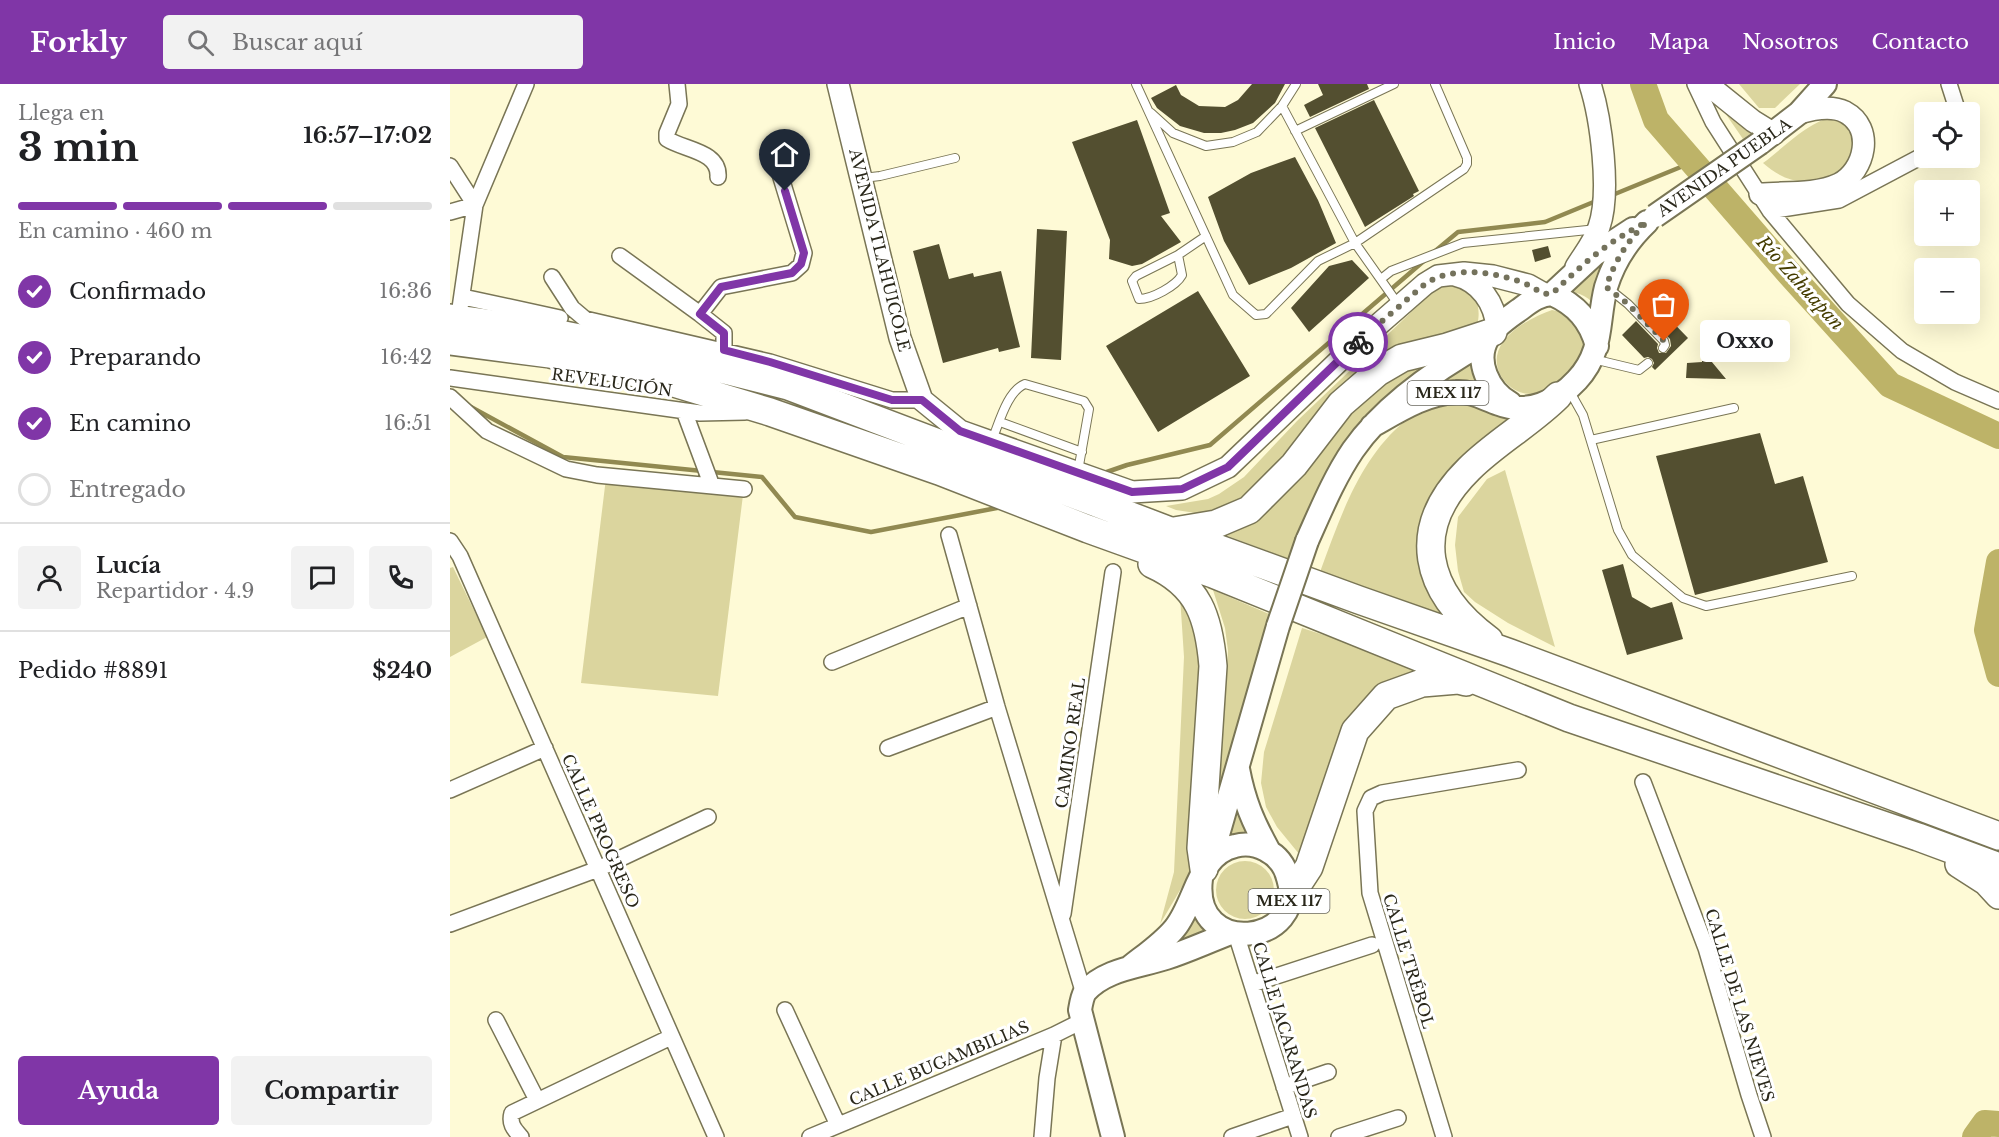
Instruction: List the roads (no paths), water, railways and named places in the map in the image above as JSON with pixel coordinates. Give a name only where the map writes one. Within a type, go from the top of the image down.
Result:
[{"type":"highway","points":[[458,308],[549,332],[661,354],[789,386],[1173,532],[1510,653],[1999,836]]},
{"type":"highway","points":[[1173,532],[1216,524],[1249,510],[1294,465],[1351,393],[1384,368],[1409,356],[1492,333]]},
{"type":"highway","points":[[450,341],[550,354],[654,377],[770,412],[939,471],[1088,529],[1213,574],[1491,688],[1569,717],[1999,867]]},
{"type":"highway","points":[[1510,653],[1482,635],[1449,600],[1435,576],[1431,557],[1431,538],[1438,511],[1468,470],[1538,416],[1563,392]]},
{"type":"highway","points":[[1088,529],[1120,550],[1169,571],[1188,589],[1204,613],[1211,640],[1213,666],[1201,848],[1206,869]]},
{"type":"highway","points":[[1290,897],[1309,867],[1355,731],[1386,696],[1422,683],[1458,680],[1491,688]]},
{"type":"highway","points":[[1918,837],[1987,882],[1999,895]]},
{"type":"main road","name":"AVENIDA TLAHUICOLE","points":[[838,84],[900,338],[922,400]]},
{"type":"main road","points":[[1573,273],[1598,229],[1603,210],[1604,190],[1598,109],[1590,84]]},
{"type":"main road","points":[[1707,84],[1753,121],[1767,138]]},
{"type":"main road","name":"AVENIDA PUEBLA","points":[[1651,219],[1767,138],[1799,113],[1825,84]]},
{"type":"main road","points":[[1765,202],[1838,184],[1851,176],[1862,159],[1863,134],[1854,119],[1844,111],[1820,108],[1799,113]]},
{"type":"main road","name":"MEX 117","points":[[1234,934],[1214,923],[1208,916],[1201,898],[1206,869],[1278,627],[1307,541],[1332,485],[1352,451],[1372,426],[1397,402],[1492,333],[1535,298],[1548,294],[1611,243],[1651,219]]},
{"type":"main road","name":"MEX 117","points":[[1372,426],[1400,410],[1445,393],[1469,392],[1508,407],[1529,408],[1549,401],[1563,392],[1581,375],[1594,353],[1606,287],[1614,265],[1624,247],[1651,219]]},
{"type":"main road","points":[[922,400],[960,431],[1132,492],[1182,489],[1228,467],[1363,338],[1431,280],[1449,273],[1479,274],[1511,279],[1563,299],[1579,311],[1591,327],[1594,353]]},
{"type":"main road","name":"MEX 117","points":[[1449,273],[1469,280],[1483,291],[1493,308],[1492,333],[1484,367],[1492,387],[1512,404],[1529,408]]},
{"type":"main road","name":"MEX 117","points":[[1084,994],[1094,985],[1130,967],[1165,959],[1234,934],[1260,933],[1271,927],[1284,914],[1290,897],[1290,883],[1286,871],[1269,851],[1250,816],[1242,794],[1238,764]]},
{"type":"main road","points":[[1206,869],[1228,848],[1238,845],[1249,845],[1269,851]]},
{"type":"main road","name":"MEX 117","points":[[1130,967],[1175,928],[1206,869]]},
{"type":"main road","points":[[1084,994],[1080,1010],[1082,1021],[1113,1137]]},
{"type":"street","points":[[526,84],[475,205],[458,308],[560,318]]},
{"type":"street","points":[[677,84],[679,104],[667,133],[667,139],[714,161],[718,168],[718,177]]},
{"type":"street","points":[[1695,84],[1713,122],[1765,202],[1848,304],[1902,351],[1955,382],[1999,401]]},
{"type":"street","points":[[1948,84],[1954,102]]},
{"type":"street","points":[[1765,202],[1839,200],[1914,160]]},
{"type":"street","points":[[450,166],[475,205]]},
{"type":"street","points":[[700,314],[721,287],[792,273],[801,264],[804,253],[778,171]]},
{"type":"street","points":[[450,212],[475,205]]},
{"type":"street","points":[[620,256],[724,333],[724,350]]},
{"type":"street","points":[[552,277],[572,308],[585,319],[770,362],[892,400],[922,400]]},
{"type":"street","name":"REVELUCIÓN","points":[[450,378],[700,413],[770,412]]},
{"type":"street","points":[[450,397],[487,431],[566,469],[597,475],[744,489]]},
{"type":"street","points":[[684,411],[712,486]]},
{"type":"street","points":[[949,535],[997,707],[1084,994]]},
{"type":"street","name":"CALLE PROGRESO","points":[[450,541],[455,558],[545,748],[716,1137]]},
{"type":"street","name":"CAMINO REAL","points":[[1062,918],[1113,572]]},
{"type":"street","points":[[832,662],[969,606]]},
{"type":"street","points":[[888,748],[997,707]]},
{"type":"street","points":[[450,790],[545,748]]},
{"type":"street","name":"CALLE TRÉBOL","points":[[1444,1137],[1370,893],[1365,811],[1371,798],[1382,793],[1518,770]]},
{"type":"street","name":"CALLE DE LAS NIEVES","points":[[1643,782],[1706,948],[1763,1137]]},
{"type":"street","points":[[450,924],[598,869],[708,817]]},
{"type":"street","name":"CALLE JACARANDAS","points":[[1234,934],[1300,1137]]},
{"type":"street","points":[[1252,984],[1372,945]]},
{"type":"street","points":[[785,1010],[838,1125]]},
{"type":"street","points":[[496,1020],[537,1100]]},
{"type":"street","name":"CALLE BUGAMBILIAS","points":[[810,1137],[1054,1035],[1082,1021]]},
{"type":"street","points":[[1042,1137],[1047,1078],[1054,1035]]},
{"type":"street","points":[[521,1137],[513,1128],[510,1120],[512,1113],[671,1036]]},
{"type":"street","points":[[1284,1087],[1328,1072]]},
{"type":"street","points":[[1232,1137],[1293,1116]]},
{"type":"street","points":[[1339,1137],[1398,1118]]},
{"type":"lane","points":[[1136,84],[1233,295],[1256,315],[1266,314],[1318,261],[1355,243],[1464,169],[1467,158],[1435,84]]},
{"type":"lane","points":[[1148,110],[1173,134],[1206,146],[1233,142],[1257,132],[1282,106],[1296,84]]},
{"type":"lane","points":[[1296,131],[1394,84]]},
{"type":"lane","points":[[1282,106],[1355,243],[1400,306]]},
{"type":"lane","points":[[861,178],[880,176],[955,158]]},
{"type":"lane","points":[[1381,279],[1391,271],[1463,243],[1598,229]]},
{"type":"lane","points":[[1178,255],[1182,275],[1179,281],[1147,299],[1139,299],[1132,281],[1136,276],[1178,255],[1206,236]]},
{"type":"lane","points":[[1606,287],[1628,304],[1664,341],[1663,348]]},
{"type":"lane","points":[[1594,353],[1639,370],[1648,363]]},
{"type":"lane","points":[[992,442],[1008,403],[1018,387],[1025,384],[1084,401],[1089,409],[1078,473]]},
{"type":"lane","points":[[1563,392],[1583,415],[1618,530],[1632,555],[1683,598],[1706,606],[1852,576]]},
{"type":"lane","points":[[1591,440],[1734,408]]},
{"type":"lane","points":[[1000,422],[1082,452]]},
{"type":"waterway","name":"Río Zahuapan","points":[[1643,84],[1656,120],[1890,385],[1999,436]]},
{"type":"waterway","points":[[1610,196],[1693,162]]},
{"type":"waterway","points":[[1434,252],[1458,232],[1545,222],[1596,201]]},
{"type":"waterway","points":[[1101,474],[1127,465],[1210,445],[1425,260]]},
{"type":"waterway","points":[[471,407],[563,457],[762,477],[795,517],[871,532],[1002,507]]},
{"type":"waterway","points":[[1999,562],[1987,630],[1999,674]]},
{"type":"waterway","points":[[1975,1137],[1985,1123],[1999,1124]]},
{"type":"place","name":"Oxxo","points":[[1664,341]]}]
